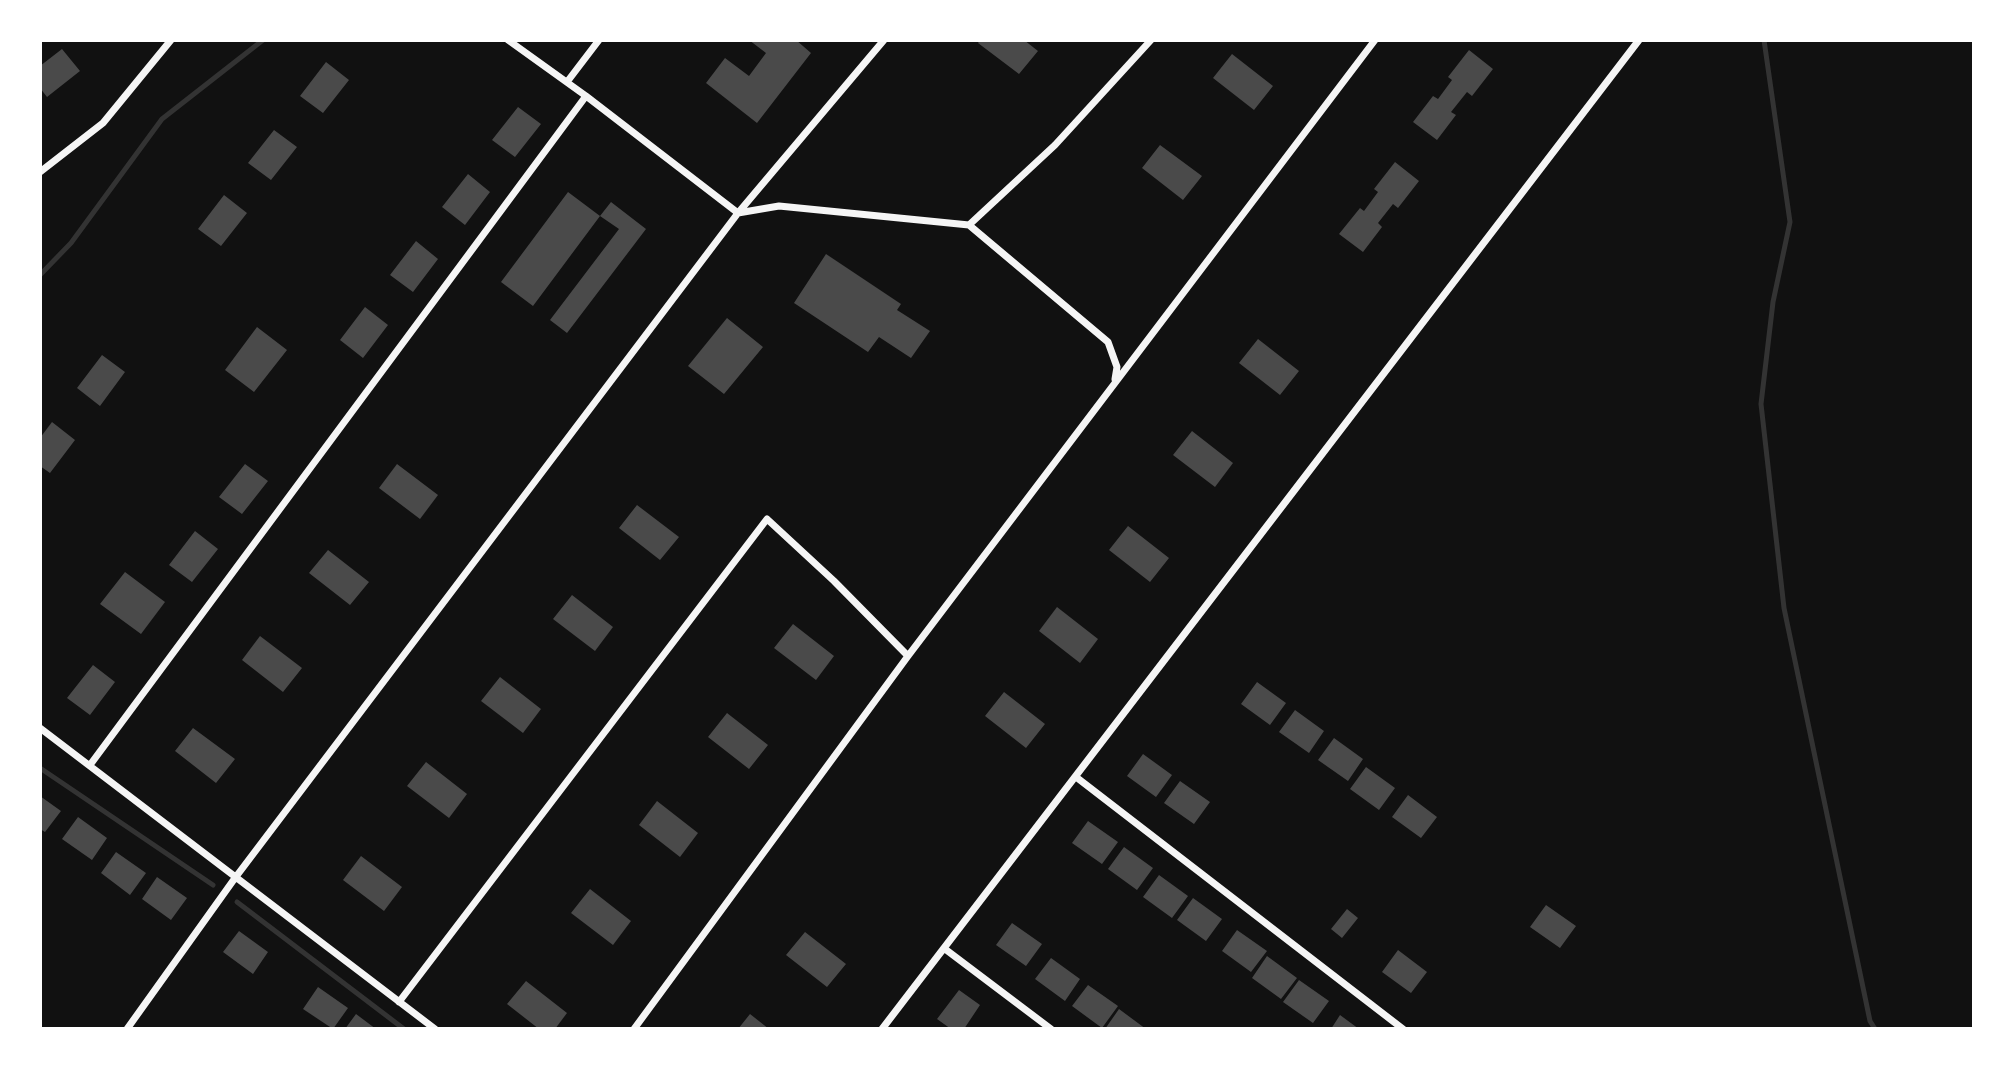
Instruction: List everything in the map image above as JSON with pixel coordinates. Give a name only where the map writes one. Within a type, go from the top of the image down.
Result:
[{"type":"street","points":[[40,172],[103,123],[171,40]]},
{"type":"street","points":[[508,40],[586,96],[738,213],[779,206],[969,225],[1108,342],[1117,367],[1115,382]]},
{"type":"street","points":[[567,82],[599,40]]},
{"type":"street","points":[[127,1029],[235,878],[738,213],[884,40]]},
{"type":"street","points":[[969,225],[1055,145],[1151,40]]},
{"type":"street","points":[[634,1029],[908,656],[1375,40]]},
{"type":"street","points":[[882,1029],[1639,40]]},
{"type":"street","points":[[90,765],[586,96]]},
{"type":"street","points":[[399,1002],[766,519],[834,581],[908,656]]},
{"type":"street","points":[[40,728],[435,1029]]},
{"type":"street","points":[[1076,777],[1403,1029]]},
{"type":"street","points":[[945,948],[1051,1029]]},
{"type":"building","points":[[749,40],[796,40],[811,53],[757,123],[706,83],[725,58],[749,76],[766,53]]},
{"type":"building","points":[[980,40],[1024,40],[1038,51],[1019,74],[978,43]]},
{"type":"building","points":[[62,49],[80,71],[47,97],[40,88],[40,66]]},
{"type":"building","points":[[1469,50],[1493,69],[1472,96],[1467,92],[1451,112],[1456,115],[1437,140],[1413,122],[1433,96],[1438,99],[1452,80],[1448,77]]},
{"type":"building","points":[[1232,54],[1273,86],[1254,110],[1213,78]]},
{"type":"building","points":[[326,62],[349,80],[323,113],[300,96]]},
{"type":"building","points":[[518,107],[541,124],[515,157],[492,140]]},
{"type":"building","points":[[274,130],[297,147],[271,180],[248,163]]},
{"type":"building","points":[[1160,145],[1202,176],[1183,200],[1142,168]]},
{"type":"building","points":[[1395,162],[1419,181],[1398,208],[1393,204],[1378,223],[1382,227],[1363,252],[1339,234],[1360,208],[1364,211],[1378,192],[1374,189]]},
{"type":"building","points":[[468,174],[490,192],[465,225],[442,207]]},
{"type":"building","points":[[568,192],[600,216],[533,306],[501,282]]},
{"type":"building","points":[[224,195],[247,213],[221,246],[198,229]]},
{"type":"building","points":[[611,202],[646,229],[567,333],[550,320],[619,229],[600,216]]},
{"type":"building","points":[[416,241],[438,259],[413,292],[390,275]]},
{"type":"building","points":[[826,254],[901,304],[897,310],[930,331],[911,358],[879,337],[868,352],[794,303]]},
{"type":"building","points":[[365,307],[388,325],[363,358],[340,340]]},
{"type":"building","points":[[727,318],[763,347],[724,394],[688,366]]},
{"type":"building","points":[[257,327],[287,350],[254,392],[225,370]]},
{"type":"building","points":[[1258,339],[1299,371],[1280,395],[1239,363]]},
{"type":"building","points":[[102,355],[125,372],[100,406],[77,388]]},
{"type":"building","points":[[52,422],[75,440],[50,473],[40,466],[40,438]]},
{"type":"building","points":[[1192,431],[1233,463],[1215,487],[1173,455]]},
{"type":"building","points":[[245,464],[268,481],[242,514],[219,497]]},
{"type":"building","points":[[397,464],[438,495],[420,519],[379,488]]},
{"type":"building","points":[[637,505],[679,537],[660,560],[619,528]]},
{"type":"building","points":[[1128,526],[1169,558],[1150,582],[1109,550]]},
{"type":"building","points":[[195,531],[218,549],[192,582],[169,565]]},
{"type":"building","points":[[328,550],[369,582],[350,605],[309,573]]},
{"type":"building","points":[[125,572],[165,602],[141,634],[100,604]]},
{"type":"building","points":[[572,595],[613,627],[595,651],[553,619]]},
{"type":"building","points":[[1057,607],[1098,639],[1080,663],[1039,631]]},
{"type":"building","points":[[793,624],[834,656],[816,680],[774,648]]},
{"type":"building","points":[[260,636],[302,668],[283,692],[242,660]]},
{"type":"building","points":[[93,665],[115,682],[90,715],[67,698]]},
{"type":"building","points":[[500,677],[541,709],[523,733],[481,701]]},
{"type":"building","points":[[1257,682],[1286,703],[1270,725],[1241,704]]},
{"type":"building","points":[[1004,692],[1045,724],[1026,748],[985,716]]},
{"type":"building","points":[[1295,710],[1324,731],[1309,753],[1279,732]]},
{"type":"building","points":[[727,713],[768,745],[749,769],[708,737]]},
{"type":"building","points":[[193,728],[235,759],[216,783],[175,751]]},
{"type":"building","points":[[1334,738],[1363,759],[1348,781],[1318,760]]},
{"type":"building","points":[[1143,754],[1172,775],[1156,797],[1127,776]]},
{"type":"building","points":[[426,762],[467,794],[449,818],[407,786]]},
{"type":"building","points":[[1366,767],[1395,788],[1379,810],[1350,789]]},
{"type":"building","points":[[1180,781],[1210,802],[1194,824],[1164,803]]},
{"type":"building","points":[[1408,795],[1437,817],[1421,838],[1392,817]]},
{"type":"building","points":[[40,796],[61,811],[45,832],[40,829]]},
{"type":"building","points":[[657,801],[698,833],[680,857],[639,825]]},
{"type":"building","points":[[78,817],[107,838],[92,860],[62,839]]},
{"type":"building","points":[[1088,821],[1118,842],[1102,864],[1072,843]]},
{"type":"building","points":[[1124,847],[1153,868],[1137,890],[1108,869]]},
{"type":"building","points":[[116,852],[146,873],[130,895],[101,873]]},
{"type":"building","points":[[361,856],[402,887],[384,911],[343,880]]},
{"type":"building","points":[[1159,875],[1188,896],[1172,918],[1143,897]]},
{"type":"building","points":[[157,877],[187,898],[171,920],[142,899]]},
{"type":"building","points":[[590,889],[631,921],[613,945],[571,913]]},
{"type":"building","points":[[1193,898],[1222,919],[1206,941],[1177,920]]},
{"type":"building","points":[[1546,905],[1576,926],[1560,948],[1530,927]]},
{"type":"building","points":[[1347,909],[1358,918],[1342,938],[1331,929]]},
{"type":"building","points":[[1012,923],[1042,944],[1026,966],[996,945]]},
{"type":"building","points":[[1237,930],[1267,951],[1251,972],[1222,951]]},
{"type":"building","points":[[239,931],[268,952],[253,974],[223,952]]},
{"type":"building","points":[[805,932],[846,964],[827,987],[786,955]]},
{"type":"building","points":[[1398,950],[1427,972],[1411,993],[1382,972]]},
{"type":"building","points":[[1267,956],[1297,978],[1281,999],[1252,978]]},
{"type":"building","points":[[1051,958],[1080,979],[1065,1001],[1035,979]]},
{"type":"building","points":[[1299,980],[1329,1001],[1313,1023],[1283,1002]]},
{"type":"building","points":[[526,981],[567,1013],[555,1029],[539,1029],[507,1004]]},
{"type":"building","points":[[1088,985],[1118,1006],[1102,1028],[1072,1006]]},
{"type":"building","points":[[318,987],[348,1008],[333,1029],[303,1009]]},
{"type":"building","points":[[959,990],[980,1005],[964,1029],[951,1029],[937,1019]]},
{"type":"building","points":[[1119,1009],[1146,1029],[1105,1029]]},
{"type":"building","points":[[356,1014],[376,1029],[345,1029]]},
{"type":"building","points":[[750,1014],[769,1029],[738,1029]]},
{"type":"building","points":[[1340,1015],[1359,1029],[1331,1029]]},
{"type":"waterway","points":[[40,275],[71,243],[162,119],[263,40]]},
{"type":"waterway","points":[[1764,40],[1790,222],[1773,302],[1761,404],[1784,608],[1870,1021],[1875,1029]]},
{"type":"waterway","points":[[40,768],[213,885]]},
{"type":"waterway","points":[[237,902],[404,1029]]}]
